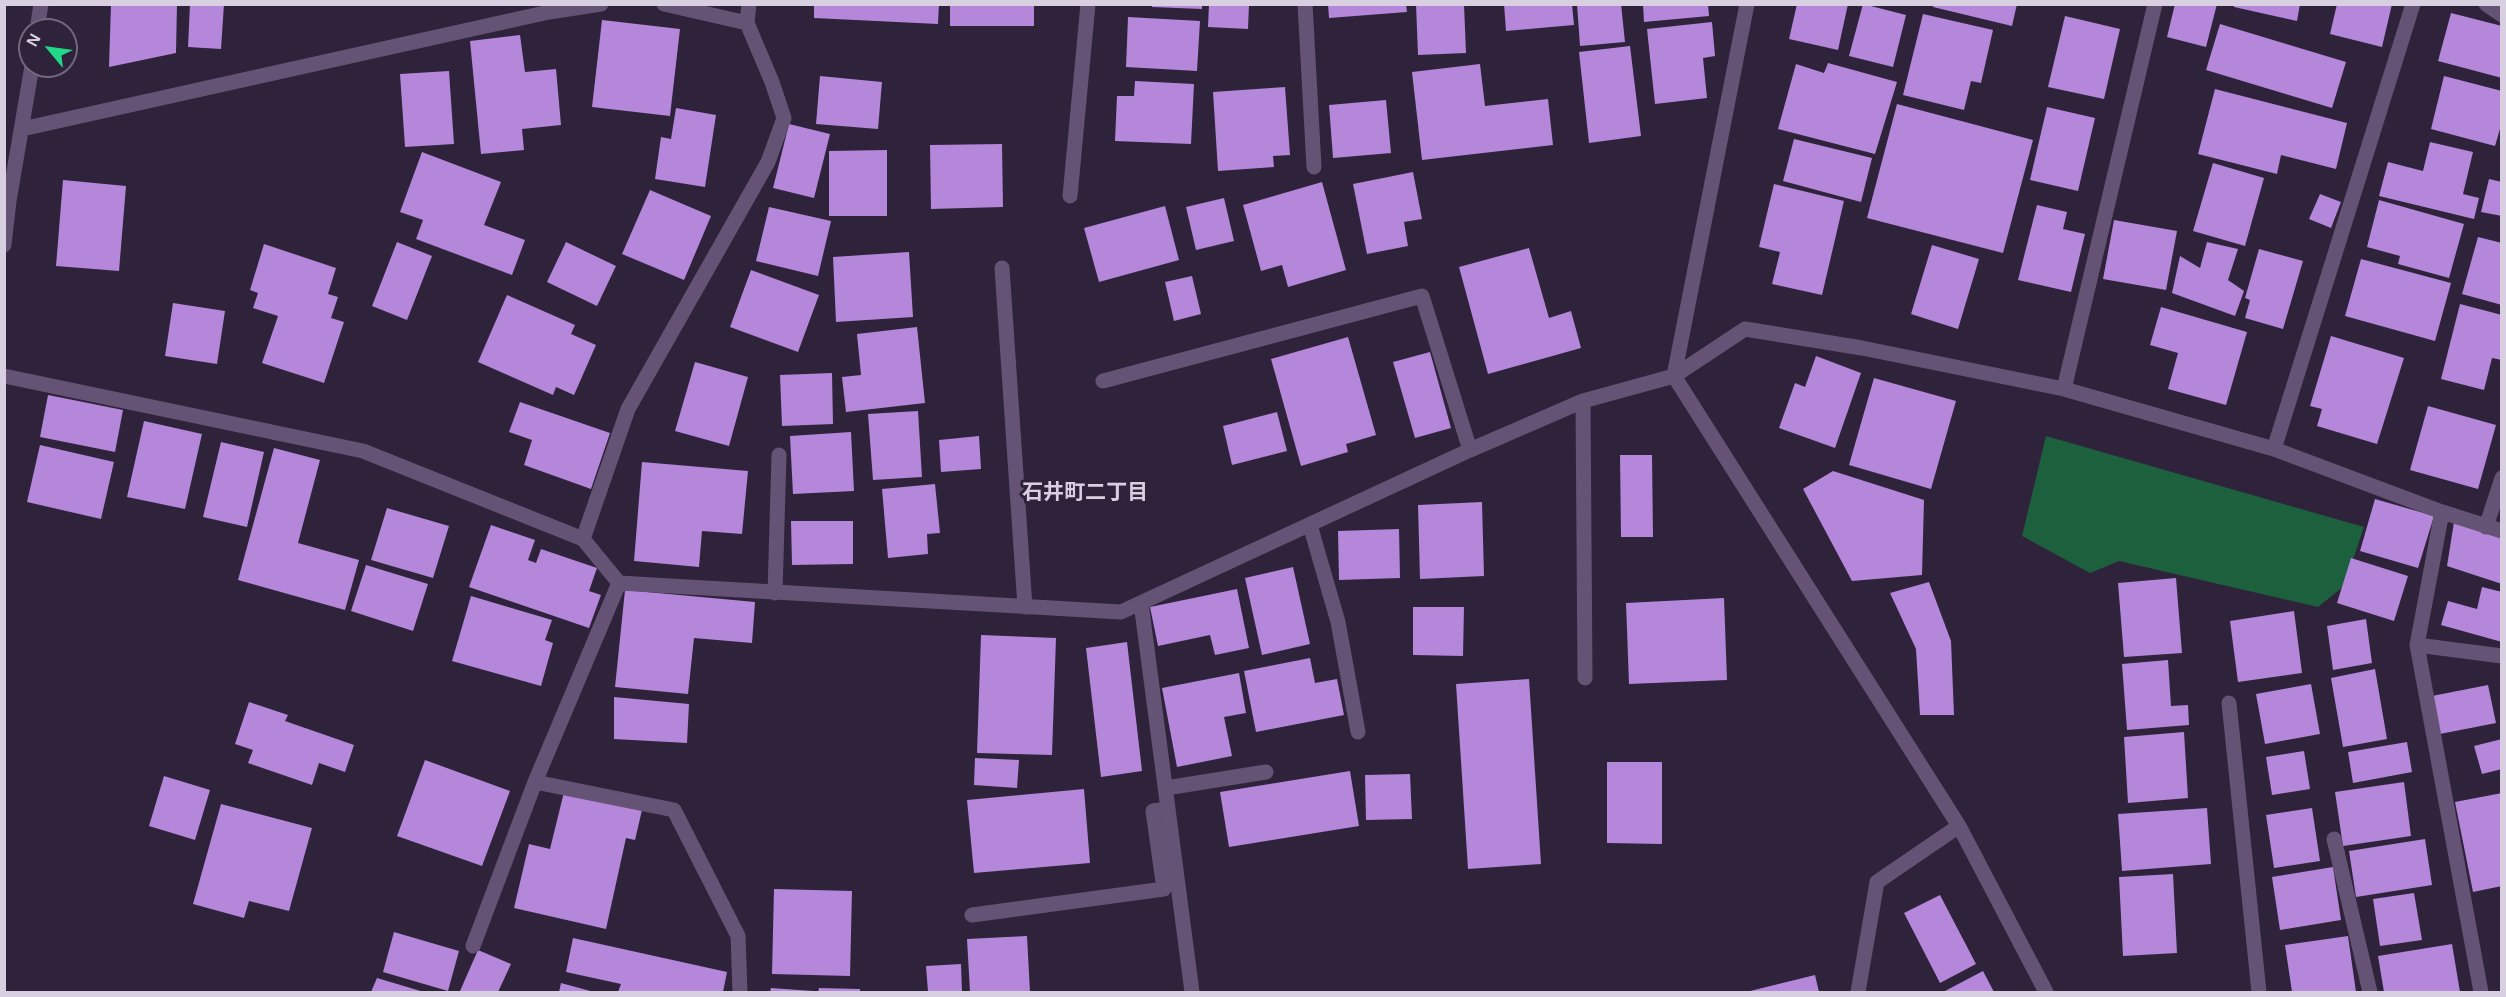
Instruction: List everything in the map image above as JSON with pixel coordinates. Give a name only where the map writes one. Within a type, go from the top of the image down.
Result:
[{"type":"street","points":[[22,129],[549,12],[602,4]]},
{"type":"street","points":[[664,4],[747,23]]},
{"type":"street","points":[[583,539],[628,409],[768,162],[784,117],[747,23],[749,4]]},
{"type":"street","points":[[1070,196],[1088,4]]},
{"type":"street","points":[[1305,4],[1314,167]]},
{"type":"street","points":[[1747,4],[1674,376],[1959,826],[2046,993]]},
{"type":"street","points":[[2064,389],[2155,4]]},
{"type":"street","points":[[2274,449],[2413,4]]},
{"type":"street","points":[[2486,4],[2502,15]]},
{"type":"street","points":[[4,245],[9,201],[30,78]]},
{"type":"street","points":[[1002,268],[1025,607]]},
{"type":"street","points":[[1103,381],[1422,296],[1470,450]]},
{"type":"street","points":[[4,376],[363,451],[583,539],[619,583],[1121,612],[1470,450],[1583,401],[1674,376],[1745,329],[1862,348],[2064,389],[2274,449],[2494,529],[2502,478]]},
{"type":"street","points":[[1583,401],[1584,678]]},
{"type":"street","points":[[775,593],[779,455]]},
{"type":"street","points":[[2442,512],[2417,645],[2481,993]]},
{"type":"street","points":[[1310,525],[1338,622],[1358,732]]},
{"type":"street","points":[[473,946],[535,782],[619,583]]},
{"type":"street","points":[[1141,603],[1192,993]]},
{"type":"street","points":[[2417,645],[2502,656]]},
{"type":"street","points":[[2229,703],[2259,993]]},
{"type":"street","points":[[1166,788],[1266,772]]},
{"type":"street","points":[[535,782],[674,810],[738,936],[740,993]]},
{"type":"street","points":[[972,915],[1164,889],[1153,812],[1168,810]]},
{"type":"street","points":[[1858,993],[1877,882],[1959,826]]},
{"type":"street","points":[[2334,839],[2370,993]]},
{"type":"green space","points":[[2046,436],[2364,527],[2344,586],[2318,607],[2119,561],[2090,573],[2022,536]]},
{"type":"building","points":[[111,4],[177,4],[176,53],[109,67]]},
{"type":"building","points":[[190,4],[224,4],[221,49],[188,47]]},
{"type":"building","points":[[814,4],[939,4],[938,24],[814,18]]},
{"type":"building","points":[[950,4],[1034,4],[1034,26],[950,26]]},
{"type":"building","points":[[1152,4],[1202,4],[1202,9],[1152,7]]},
{"type":"building","points":[[1209,4],[1249,4],[1248,29],[1208,27]]},
{"type":"building","points":[[1328,4],[1406,4],[1407,12],[1329,18]]},
{"type":"building","points":[[1416,4],[1464,4],[1466,53],[1418,55]]},
{"type":"building","points":[[1504,4],[1572,4],[1574,25],[1506,31]]},
{"type":"building","points":[[1577,4],[1621,4],[1625,42],[1580,46]]},
{"type":"building","points":[[1643,4],[1708,4],[1709,16],[1644,22]]},
{"type":"building","points":[[1797,4],[1848,4],[1838,50],[1789,39]]},
{"type":"building","points":[[1863,4],[1906,15],[1893,67],[1849,56]]},
{"type":"building","points":[[1934,4],[2017,4],[2012,26],[1933,7]]},
{"type":"building","points":[[2175,4],[2217,4],[2206,47],[2167,37]]},
{"type":"building","points":[[2234,4],[2300,4],[2297,21],[2234,7]]},
{"type":"building","points":[[2337,4],[2392,4],[2382,47],[2330,34]]},
{"type":"building","points":[[2451,13],[2502,26],[2502,78],[2438,61]]},
{"type":"building","points":[[1923,14],[1993,30],[1981,83],[1971,81],[1964,110],[1903,95]]},
{"type":"building","points":[[2065,16],[2120,29],[2104,99],[2048,87]]},
{"type":"building","points":[[1128,17],[1200,21],[1197,71],[1126,67]]},
{"type":"building","points":[[602,20],[680,29],[670,116],[592,107]]},
{"type":"building","points":[[1712,22],[1715,56],[1703,58],[1707,98],[1655,104],[1647,29]]},
{"type":"building","points":[[2220,24],[2346,62],[2332,108],[2206,70]]},
{"type":"building","points":[[520,35],[525,72],[556,69],[561,125],[522,129],[524,150],[481,154],[470,41]]},
{"type":"building","points":[[1630,46],[1641,136],[1589,143],[1579,52]]},
{"type":"building","points":[[1828,63],[1897,82],[1875,154],[1778,129],[1796,64],[1824,73]]},
{"type":"building","points":[[1480,64],[1485,106],[1548,99],[1553,145],[1422,160],[1412,72]]},
{"type":"building","points":[[449,71],[454,144],[405,147],[400,74]]},
{"type":"building","points":[[820,76],[882,82],[878,129],[816,124]]},
{"type":"building","points":[[2444,76],[2502,91],[2502,122],[2495,146],[2431,129]]},
{"type":"building","points":[[1135,81],[1194,84],[1191,144],[1115,141],[1117,96],[1134,96]]},
{"type":"building","points":[[1285,87],[1290,155],[1273,156],[1274,167],[1218,171],[1213,92]]},
{"type":"building","points":[[2215,89],[2347,123],[2336,169],[2281,155],[2277,174],[2198,154]]},
{"type":"building","points":[[1386,100],[1391,153],[1333,158],[1329,105]]},
{"type":"building","points":[[1897,104],[2033,140],[2003,253],[1867,218]]},
{"type":"building","points":[[2047,107],[2095,118],[2078,191],[2030,180]]},
{"type":"building","points":[[676,108],[716,115],[705,187],[655,179],[661,137],[671,139]]},
{"type":"building","points":[[789,124],[830,134],[814,198],[773,188]]},
{"type":"building","points":[[1794,139],[1872,158],[1861,202],[1783,181]]},
{"type":"building","points":[[2430,142],[2473,152],[2463,194],[2479,198],[2474,219],[2379,196],[2388,162],[2423,171]]},
{"type":"building","points":[[1002,144],[1003,207],[931,209],[930,145]]},
{"type":"building","points":[[887,150],[887,216],[829,216],[829,151]]},
{"type":"building","points":[[422,152],[501,182],[484,225],[525,240],[512,275],[416,239],[423,220],[400,212]]},
{"type":"building","points":[[2213,163],[2264,178],[2245,246],[2193,231]]},
{"type":"building","points":[[1413,172],[1422,219],[1404,222],[1408,246],[1367,254],[1353,184]]},
{"type":"building","points":[[2489,179],[2502,182],[2502,216],[2481,212]]},
{"type":"building","points":[[63,180],[126,186],[119,271],[56,266]]},
{"type":"building","points":[[1322,182],[1346,270],[1288,287],[1282,265],[1261,271],[1243,205]]},
{"type":"building","points":[[1774,184],[1844,201],[1822,295],[1772,284],[1780,252],[1759,247]]},
{"type":"building","points":[[650,190],[711,216],[684,280],[622,254]]},
{"type":"building","points":[[2320,194],[2341,202],[2331,228],[2309,219]]},
{"type":"building","points":[[1224,198],[1234,241],[1196,250],[1186,207]]},
{"type":"building","points":[[2379,200],[2464,224],[2449,278],[2398,264],[2400,256],[2367,247]]},
{"type":"building","points":[[2037,205],[2067,212],[2063,229],[2085,234],[2071,292],[2018,280]]},
{"type":"building","points":[[1165,206],[1179,260],[1099,282],[1084,228]]},
{"type":"building","points":[[769,207],[831,221],[818,276],[756,261]]},
{"type":"building","points":[[2114,220],[2177,231],[2166,290],[2103,279]]},
{"type":"building","points":[[2478,237],[2502,243],[2502,305],[2462,294]]},
{"type":"building","points":[[397,242],[432,256],[407,320],[372,306]]},
{"type":"building","points":[[566,242],[616,266],[597,306],[547,282]]},
{"type":"building","points":[[2207,242],[2238,249],[2228,280],[2244,291],[2235,316],[2172,293],[2180,256],[2200,268]]},
{"type":"building","points":[[264,244],[336,268],[328,294],[338,297],[331,318],[344,322],[324,383],[262,363],[278,316],[253,308],[258,293],[250,290]]},
{"type":"building","points":[[1932,245],[1979,259],[1958,329],[1911,314]]},
{"type":"building","points":[[1529,248],[1549,318],[1571,311],[1581,348],[1488,374],[1459,267]]},
{"type":"building","points":[[2259,249],[2303,261],[2283,329],[2245,318],[2250,300],[2245,298]]},
{"type":"building","points":[[909,252],[913,317],[836,322],[833,257]]},
{"type":"building","points":[[2361,259],[2451,283],[2435,341],[2345,316]]},
{"type":"building","points":[[751,270],[819,295],[798,352],[730,327]]},
{"type":"building","points":[[1192,276],[1201,314],[1174,321],[1165,282]]},
{"type":"building","points":[[507,295],[575,325],[571,334],[596,345],[574,395],[556,387],[553,395],[478,362]]},
{"type":"building","points":[[173,303],[225,311],[217,364],[165,356]]},
{"type":"building","points":[[2460,304],[2502,315],[2502,360],[2492,358],[2484,390],[2441,379]]},
{"type":"building","points":[[2161,307],[2247,332],[2226,405],[2168,389],[2178,353],[2150,345]]},
{"type":"building","points":[[917,327],[925,403],[846,412],[842,377],[861,375],[857,334]]},
{"type":"building","points":[[2331,336],[2404,358],[2377,444],[2317,426],[2322,409],[2310,406]]},
{"type":"building","points":[[1348,337],[1376,435],[1346,444],[1348,452],[1301,466],[1271,359]]},
{"type":"building","points":[[1430,352],[1451,428],[1415,438],[1393,362]]},
{"type":"building","points":[[1816,356],[1861,373],[1835,448],[1779,428],[1795,383],[1805,387]]},
{"type":"building","points":[[695,362],[748,377],[729,446],[675,431]]},
{"type":"building","points":[[832,373],[833,424],[782,426],[780,375]]},
{"type":"building","points":[[1874,378],[1956,401],[1931,489],[1849,465]]},
{"type":"building","points":[[48,395],[123,410],[115,452],[40,437]]},
{"type":"building","points":[[520,402],[610,433],[591,489],[524,465],[532,440],[509,432]]},
{"type":"building","points":[[2428,406],[2496,425],[2478,489],[2410,470]]},
{"type":"building","points":[[918,411],[922,477],[873,480],[868,414]]},
{"type":"building","points":[[1277,412],[1287,451],[1232,465],[1223,426]]},
{"type":"building","points":[[144,421],[202,434],[185,509],[127,497]]},
{"type":"building","points":[[851,432],[854,491],[793,494],[790,436]]},
{"type":"building","points":[[979,436],[981,469],[941,472],[939,440]]},
{"type":"building","points":[[221,442],[264,452],[247,527],[203,517]]},
{"type":"building","points":[[40,445],[114,462],[101,519],[27,502]]},
{"type":"building","points":[[274,448],[320,460],[298,543],[359,560],[345,610],[238,580]]},
{"type":"building","points":[[1620,455],[1652,455],[1653,537],[1621,537]]},
{"type":"building","points":[[642,462],[748,471],[742,534],[702,531],[699,567],[634,561]]},
{"type":"building","points":[[1833,471],[1924,500],[1922,575],[1852,581],[1803,489]]},
{"type":"building","points":[[935,484],[940,533],[927,534],[928,554],[888,558],[882,489]]},
{"type":"building","points":[[2375,499],[2434,516],[2418,568],[2360,551]]},
{"type":"building","points":[[1482,502],[1484,576],[1420,579],[1418,505]]},
{"type":"building","points":[[387,508],[449,526],[433,578],[371,560]]},
{"type":"building","points":[[791,521],[853,521],[853,564],[792,565]]},
{"type":"building","points":[[2454,522],[2502,538],[2502,584],[2447,566]]},
{"type":"building","points":[[491,525],[535,540],[528,560],[536,563],[541,549],[597,568],[589,591],[601,595],[589,628],[469,587]]},
{"type":"building","points":[[1399,529],[1400,578],[1339,580],[1338,531]]},
{"type":"building","points":[[2351,558],[2408,576],[2394,621],[2337,603]]},
{"type":"building","points":[[366,565],[428,584],[413,631],[351,611]]},
{"type":"building","points":[[1293,567],[1310,644],[1262,655],[1245,578]]},
{"type":"building","points":[[2176,578],[2182,653],[2124,657],[2118,583]]},
{"type":"building","points":[[1929,582],[1951,641],[1954,715],[1920,715],[1916,649],[1890,593]]},
{"type":"building","points":[[2482,587],[2502,592],[2502,642],[2441,625],[2448,601],[2477,609]]},
{"type":"building","points":[[1237,589],[1249,648],[1215,655],[1210,635],[1158,646],[1150,607]]},
{"type":"building","points":[[625,590],[755,602],[752,643],[694,638],[688,694],[615,687]]},
{"type":"building","points":[[471,596],[552,620],[545,640],[553,643],[541,686],[452,661]]},
{"type":"building","points":[[1724,598],[1727,680],[1629,684],[1626,603]]},
{"type":"building","points":[[1413,607],[1464,607],[1463,656],[1413,655]]},
{"type":"building","points":[[2294,611],[2302,673],[2238,682],[2230,621]]},
{"type":"building","points":[[2366,619],[2372,663],[2333,670],[2327,626]]},
{"type":"building","points":[[981,635],[1056,638],[1052,755],[977,753]]},
{"type":"building","points":[[1127,642],[1142,771],[1101,777],[1086,648]]},
{"type":"building","points":[[1310,658],[1315,683],[1337,679],[1344,715],[1256,732],[1244,671]]},
{"type":"building","points":[[2168,660],[2171,706],[2188,705],[2189,725],[2127,730],[2122,664]]},
{"type":"building","points":[[2375,669],[2387,739],[2343,747],[2331,678]]},
{"type":"building","points":[[1239,673],[1246,713],[1224,717],[1232,756],[1177,767],[1162,688]]},
{"type":"building","points":[[1529,679],[1541,864],[1468,869],[1456,684]]},
{"type":"building","points":[[2311,684],[2320,734],[2265,744],[2256,694]]},
{"type":"building","points":[[2488,685],[2496,723],[2440,734],[2432,696]]},
{"type":"building","points":[[614,697],[689,704],[687,743],[614,739]]},
{"type":"building","points":[[249,702],[288,715],[285,721],[354,745],[345,772],[319,763],[312,785],[248,763],[253,750],[235,744]]},
{"type":"building","points":[[2184,732],[2188,798],[2128,803],[2124,737]]},
{"type":"building","points":[[2502,739],[2502,769],[2482,774],[2474,746]]},
{"type":"building","points":[[2407,742],[2412,772],[2353,783],[2348,752]]},
{"type":"building","points":[[2304,751],[2310,789],[2272,795],[2266,757]]},
{"type":"building","points":[[975,758],[1019,760],[1017,788],[974,785]]},
{"type":"building","points":[[425,760],[510,791],[482,866],[397,836]]},
{"type":"building","points":[[1607,762],[1662,762],[1662,844],[1607,843]]},
{"type":"building","points":[[1350,771],[1359,826],[1229,847],[1220,792]]},
{"type":"building","points":[[1410,774],[1412,819],[1366,820],[1365,775]]},
{"type":"building","points":[[164,776],[210,790],[195,840],[149,826]]},
{"type":"building","points":[[2404,782],[2411,836],[2343,846],[2335,792]]},
{"type":"building","points":[[1084,789],[1090,863],[974,873],[967,800]]},
{"type":"building","points":[[564,792],[642,810],[635,840],[626,838],[606,929],[514,908],[529,844],[550,849]]},
{"type":"building","points":[[2502,793],[2502,886],[2473,892],[2455,802]]},
{"type":"building","points":[[221,804],[312,828],[289,911],[249,901],[244,918],[193,904]]},
{"type":"building","points":[[2207,808],[2211,864],[2122,871],[2118,814]]},
{"type":"building","points":[[2312,808],[2320,861],[2274,868],[2266,815]]},
{"type":"building","points":[[2425,839],[2432,885],[2356,897],[2349,851]]},
{"type":"building","points":[[2333,867],[2341,920],[2280,930],[2272,877]]},
{"type":"building","points":[[2173,874],[2177,953],[2123,956],[2119,877]]},
{"type":"building","points":[[774,889],[852,891],[850,976],[772,974]]},
{"type":"building","points":[[2414,893],[2422,940],[2380,946],[2373,899]]},
{"type":"building","points":[[1940,895],[1976,964],[1940,983],[1904,913]]},
{"type":"building","points":[[394,932],[459,951],[448,991],[383,972]]},
{"type":"building","points":[[1027,936],[1030,992],[970,992],[967,939]]},
{"type":"building","points":[[2348,936],[2356,992],[2292,992],[2285,945]]},
{"type":"building","points":[[573,938],[727,972],[723,992],[618,992],[621,984],[566,972]]},
{"type":"building","points":[[2452,944],[2460,992],[2384,992],[2378,956]]},
{"type":"building","points":[[478,950],[511,964],[498,992],[460,991]]},
{"type":"building","points":[[961,964],[962,992],[928,992],[926,966]]},
{"type":"building","points":[[1983,971],[1994,992],[1945,991]]},
{"type":"building","points":[[1815,975],[1819,992],[1746,992]]},
{"type":"building","points":[[377,978],[424,992],[371,992]]},
{"type":"building","points":[[561,983],[594,992],[559,992]]},
{"type":"building","points":[[771,988],[813,991],[813,992],[770,992]]},
{"type":"building","points":[[819,988],[860,989],[860,992],[818,992]]},
{"type":"district","name":"石井町二丁目","points":[[1085,493]]}]
